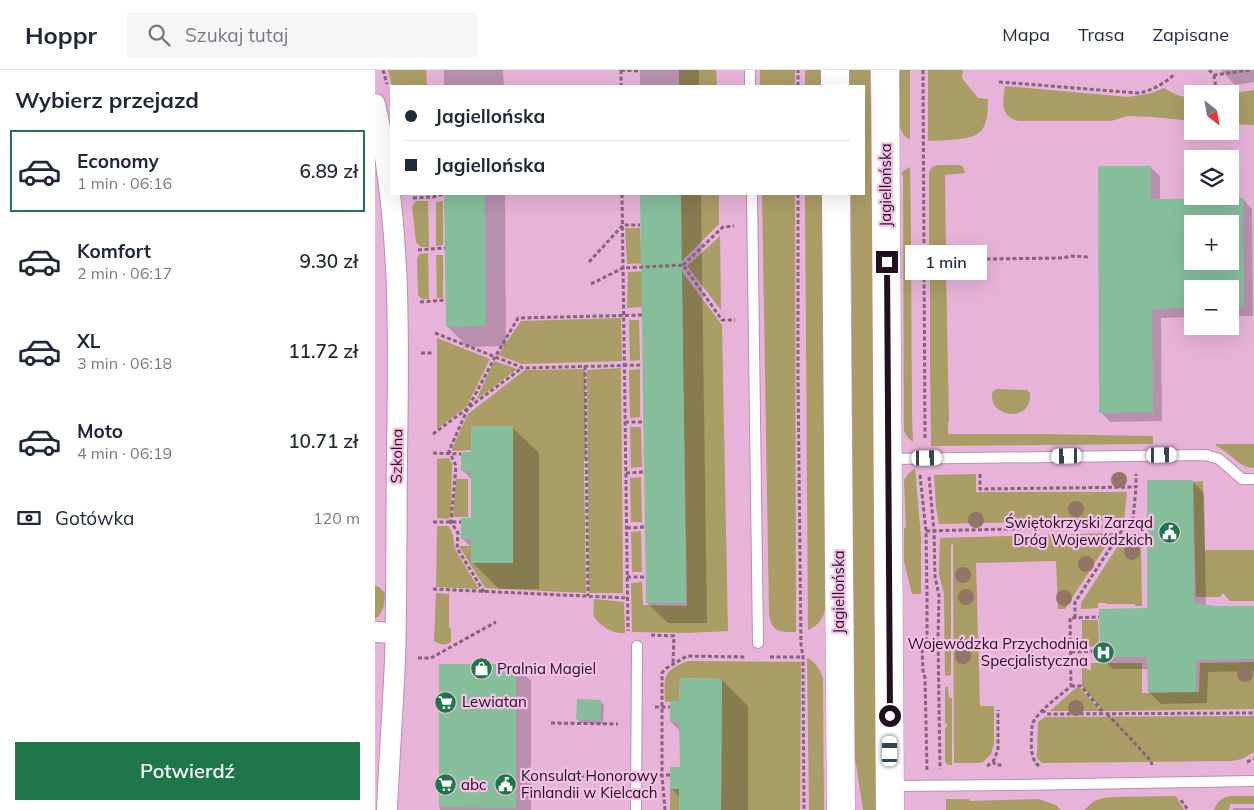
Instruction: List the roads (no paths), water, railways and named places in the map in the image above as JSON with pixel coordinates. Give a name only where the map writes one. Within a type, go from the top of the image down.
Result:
[{"type":"street","points":[[835,70],[835,85]]},
{"type":"street","name":"Jagiellońska","points":[[885,70],[891,798]]},
{"type":"street","name":"Szkolna","points":[[375,104],[389,184],[397,274],[398,383],[385,633],[395,658],[387,810]]},
{"type":"street","name":"Jagiellońska","points":[[836,195],[841,810]]},
{"type":"lane","points":[[750,70],[750,85]]},
{"type":"lane","points":[[752,195],[758,643]]},
{"type":"lane","points":[[888,459],[1206,455],[1219,458],[1243,479],[1254,478]]},
{"type":"lane","points":[[636,810],[637,646]]},
{"type":"lane","points":[[891,798],[926,786],[1254,781]]},
{"type":"place","name":"Świętokrzyski Zarząd Dróg Wojewódzkich","points":[[1169,532]]},
{"type":"place","name":"Wojewódzka Przychodnia Specjalistyczna","points":[[1104,653]]},
{"type":"place","name":"Pralnia Magiel","points":[[481,669]]},
{"type":"place","name":"Lewiatan","points":[[446,702]]},
{"type":"place","name":"abc","points":[[445,785]]},
{"type":"place","name":"Konsulat Honorowy Finlandii w Kielcach","points":[[505,785]]}]
